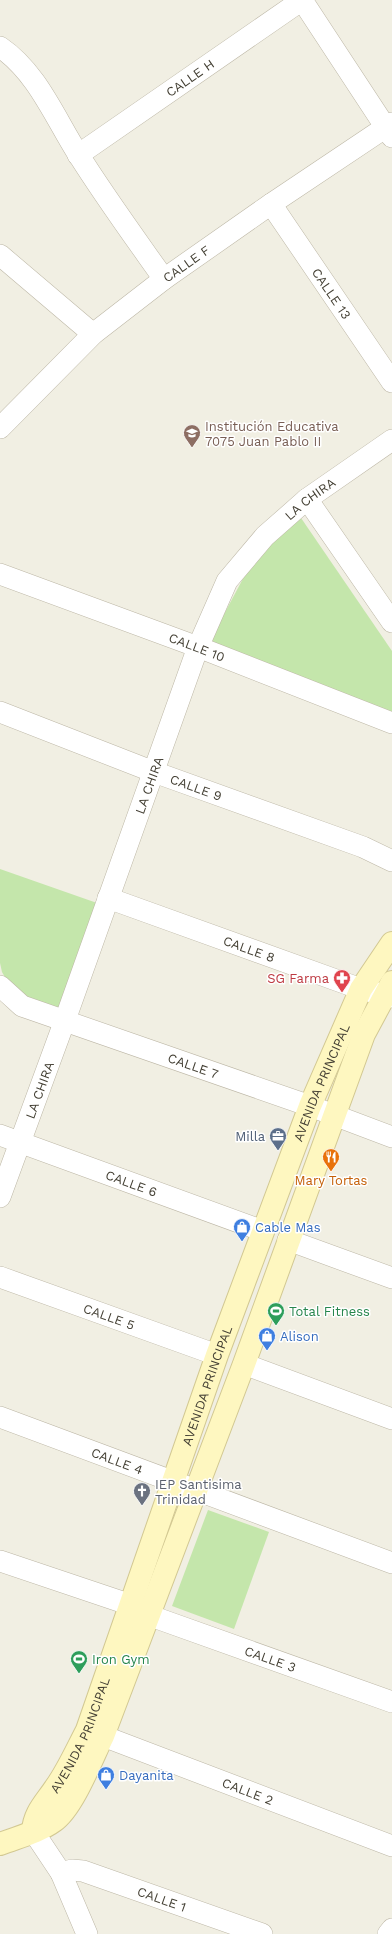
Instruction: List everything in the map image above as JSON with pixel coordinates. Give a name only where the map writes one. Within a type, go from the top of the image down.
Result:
[{"type":"street","points":[[302,0],[390,129]]},
{"type":"street","name":"CALLE H","points":[[78,155],[302,0]]},
{"type":"street","points":[[0,47],[10,54],[37,86],[78,155],[164,279]]},
{"type":"street","name":"CALLE F","points":[[0,428],[92,334],[164,279],[271,204],[390,129]]},
{"type":"street","name":"CALLE 13","points":[[271,204],[392,382]]},
{"type":"street","points":[[0,255],[92,334]]},
{"type":"street","name":"LA CHIRA","points":[[0,1197],[65,1020],[198,646],[227,581],[265,536],[307,499],[392,440]]},
{"type":"street","points":[[307,499],[392,622]]},
{"type":"street","name":"CALLE 10","points":[[0,574],[198,646],[392,723]]},
{"type":"street","name":"CALLE 9","points":[[0,712],[154,772],[363,847],[392,861]]},
{"type":"street","name":"CALLE 8","points":[[108,898],[361,989],[390,991]]},
{"type":"street","name":"AVENIDA PRINCIPAL","points":[[0,1844],[44,1827],[61,1816],[77,1790],[103,1736],[140,1610],[174,1481],[217,1355],[310,1106],[361,989],[392,943]]},
{"type":"street","name":"CALLE 7","points":[[0,986],[22,1006],[310,1106],[392,1137]]},
{"type":"street","name":"AVENIDA PRINCIPAL","points":[[33,1831],[34,1820],[43,1803],[55,1788],[87,1730],[196,1489],[244,1364],[364,1034],[390,991]]},
{"type":"street","name":"CALLE 6","points":[[0,1135],[263,1231]]},
{"type":"street","points":[[288,1240],[392,1278]]},
{"type":"street","name":"CALLE 5","points":[[0,1278],[217,1355]]},
{"type":"street","points":[[244,1364],[392,1419]]},
{"type":"street","name":"CALLE 4","points":[[0,1417],[392,1563]]},
{"type":"street","name":"CALLE 3","points":[[0,1561],[140,1610],[392,1702]]},
{"type":"street","name":"CALLE 2","points":[[103,1736],[392,1846]]},
{"type":"street","points":[[33,1831],[61,1873],[87,1934]]},
{"type":"street","name":"CALLE 1","points":[[61,1873],[72,1870],[84,1872],[224,1928],[262,1934]]},
{"type":"street","points":[[388,1934],[392,1929]]},
{"type":"green space","points":[[299,515],[392,651],[392,715],[208,644],[253,560]]},
{"type":"green space","points":[[0,869],[97,903],[57,1016],[11,988],[2,972],[0,963]]},
{"type":"green space","points":[[208,1510],[269,1532],[234,1629],[172,1606]]},
{"type":"place","name":"Institución Educativa 7075 Juan Pablo II","points":[[192,448]]},
{"type":"place","name":"SG Farma","points":[[342,993]]},
{"type":"place","name":"Milla","points":[[278,1151]]},
{"type":"place","name":"Mary Tortas","points":[[331,1172]]},
{"type":"place","name":"Cable Mas","points":[[242,1242]]},
{"type":"place","name":"Total Fitness","points":[[276,1326]]},
{"type":"place","name":"Alison","points":[[267,1351]]},
{"type":"place","name":"IEP Santisima Trinidad","points":[[142,1506]]},
{"type":"place","name":"Iron Gym","points":[[79,1674]]},
{"type":"place","name":"Dayanita","points":[[106,1790]]}]
